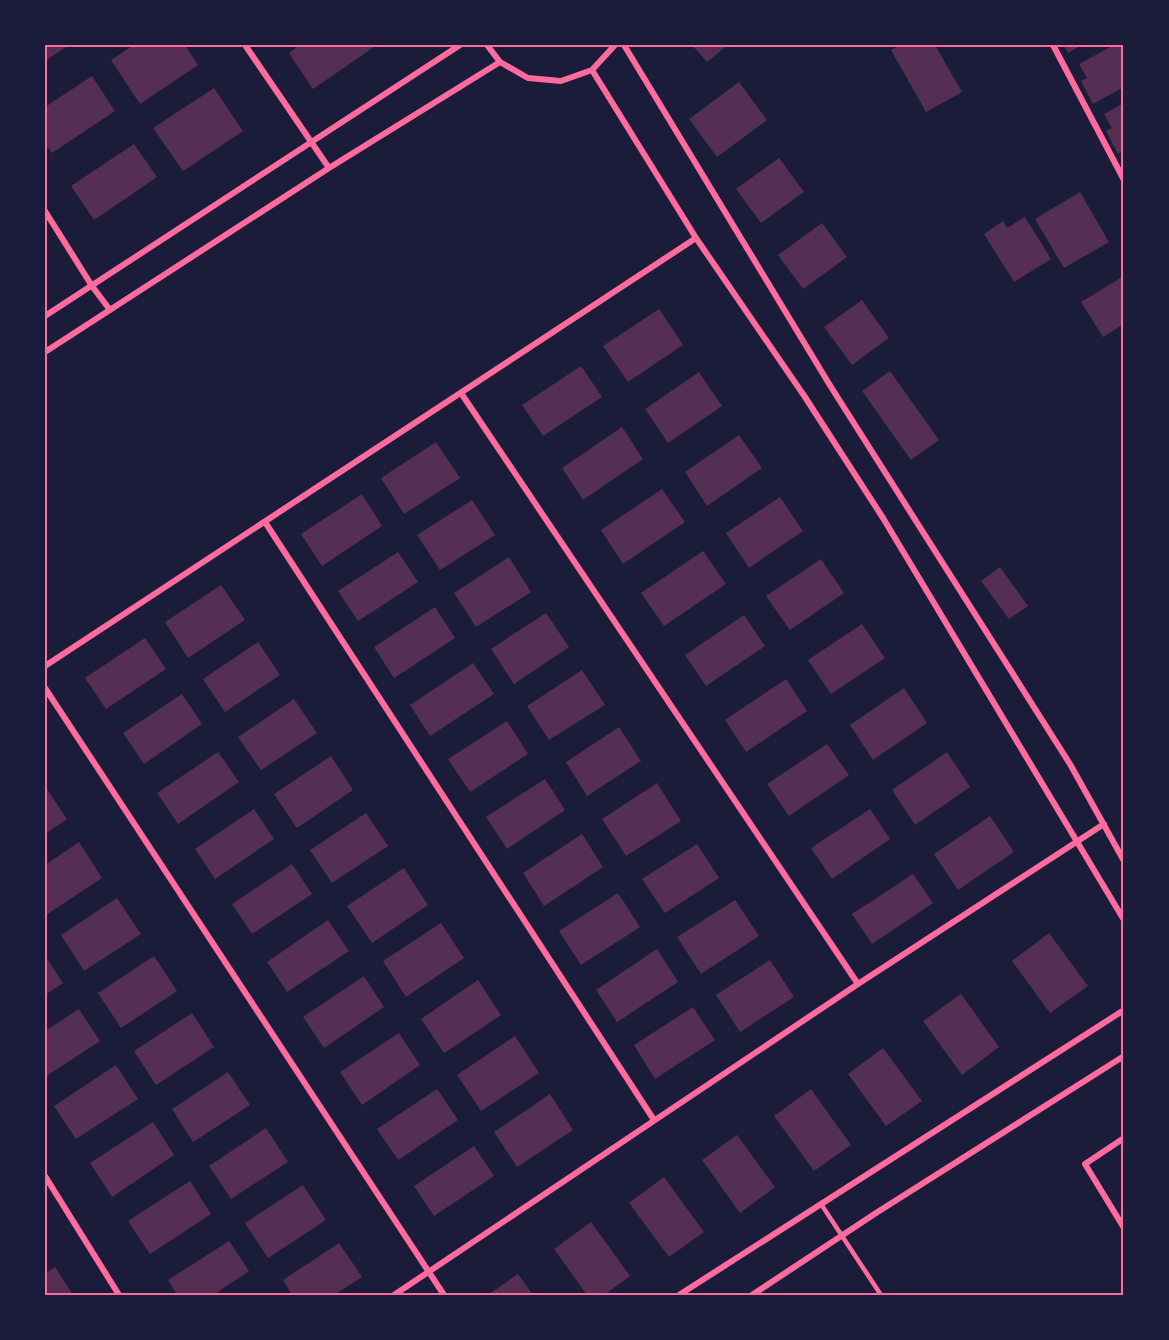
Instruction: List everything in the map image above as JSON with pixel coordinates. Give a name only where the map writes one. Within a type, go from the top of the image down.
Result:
[{"type":"street","points":[[245,45],[329,168]]},
{"type":"street","points":[[45,316],[312,144],[460,45]]},
{"type":"street","points":[[487,45],[500,62],[528,78],[561,81],[592,70],[615,45]]},
{"type":"street","points":[[624,45],[831,387],[1070,764],[1124,861]]},
{"type":"street","points":[[1053,45],[1124,180]]},
{"type":"street","points":[[45,352],[329,168],[500,62]]},
{"type":"street","points":[[592,70],[696,238],[806,397],[883,518],[1124,920]]},
{"type":"street","points":[[45,211],[92,286],[110,310]]},
{"type":"street","points":[[45,666],[696,238]]},
{"type":"street","points":[[461,393],[858,984]]},
{"type":"street","points":[[265,522],[654,1120]]},
{"type":"street","points":[[45,688],[444,1295]]},
{"type":"street","points":[[394,1295],[858,984],[1104,824]]},
{"type":"street","points":[[679,1295],[1124,1010]]},
{"type":"street","points":[[752,1295],[1124,1056]]},
{"type":"street","points":[[1124,1138],[1085,1164],[1124,1228]]},
{"type":"street","points":[[45,1176],[119,1295]]},
{"type":"lane","points":[[821,1204],[881,1295]]},
{"type":"building","points":[[45,45],[69,45],[45,61]]},
{"type":"building","points":[[134,45],[185,45],[198,65],[140,104],[111,60]]},
{"type":"building","points":[[300,45],[377,45],[313,89],[289,53]]},
{"type":"building","points":[[692,45],[728,45],[707,62]]},
{"type":"building","points":[[900,45],[935,45],[962,92],[926,112],[891,50]]},
{"type":"building","points":[[1064,45],[1082,45],[1068,53]]},
{"type":"building","points":[[1114,45],[1124,45],[1124,87],[1093,104],[1081,81],[1087,78],[1079,64]]},
{"type":"building","points":[[92,76],[115,111],[52,153],[45,144],[45,107]]},
{"type":"building","points":[[739,82],[767,120],[717,157],[689,119]]},
{"type":"building","points":[[214,88],[243,131],[183,171],[153,128]]},
{"type":"building","points":[[1124,103],[1124,150],[1118,154],[1106,131],[1112,128],[1104,114]]},
{"type":"building","points":[[134,144],[157,177],[94,220],[71,186]]},
{"type":"building","points":[[779,158],[804,192],[761,223],[736,189]]},
{"type":"building","points":[[1080,192],[1109,242],[1064,268],[1035,219]]},
{"type":"building","points":[[1025,217],[1051,259],[1014,282],[984,234],[1003,221],[1007,228]]},
{"type":"building","points":[[822,223],[847,257],[803,289],[778,255]]},
{"type":"building","points":[[1124,276],[1124,324],[1103,337],[1081,302]]},
{"type":"building","points":[[862,300],[889,338],[852,365],[824,327]]},
{"type":"building","points":[[659,309],[683,345],[628,382],[603,346]]},
{"type":"building","points":[[581,366],[602,397],[543,436],[522,405]]},
{"type":"building","points":[[890,371],[939,440],[911,460],[862,391]]},
{"type":"building","points":[[699,372],[722,406],[668,443],[645,409]]},
{"type":"building","points":[[622,427],[643,459],[583,500],[562,468]]},
{"type":"building","points":[[739,435],[762,468],[707,506],[685,472]]},
{"type":"building","points":[[436,442],[460,478],[404,514],[381,478]]},
{"type":"building","points":[[662,489],[685,522],[623,564],[601,530]]},
{"type":"building","points":[[362,494],[382,526],[322,566],[301,534]]},
{"type":"building","points":[[780,497],[803,531],[749,568],[726,533]]},
{"type":"building","points":[[472,500],[495,535],[440,570],[417,535]]},
{"type":"building","points":[[703,551],[726,584],[664,626],[641,593]]},
{"type":"building","points":[[398,552],[418,582],[358,621],[338,591]]},
{"type":"building","points":[[509,557],[531,592],[476,627],[454,593]]},
{"type":"building","points":[[821,559],[844,593],[790,630],[766,596]]},
{"type":"building","points":[[1000,567],[1028,606],[1009,619],[981,581]]},
{"type":"building","points":[[221,585],[245,620],[188,658],[165,622]]},
{"type":"building","points":[[435,607],[455,638],[394,678],[374,647]]},
{"type":"building","points":[[546,613],[569,647],[514,684],[491,649]]},
{"type":"building","points":[[744,615],[765,646],[706,686],[685,655]]},
{"type":"building","points":[[862,624],[885,658],[831,694],[808,660]]},
{"type":"building","points":[[145,638],[166,669],[106,709],[85,678]]},
{"type":"building","points":[[258,642],[280,675],[225,712],[203,679]]},
{"type":"building","points":[[473,663],[494,694],[430,736],[410,705]]},
{"type":"building","points":[[582,670],[605,705],[549,740],[527,706]]},
{"type":"building","points":[[786,679],[807,711],[746,752],[725,720]]},
{"type":"building","points":[[904,688],[927,723],[873,760],[850,725]]},
{"type":"building","points":[[182,694],[202,724],[144,764],[123,733]]},
{"type":"building","points":[[294,699],[317,733],[261,770],[238,737]]},
{"type":"building","points":[[507,721],[528,754],[470,792],[448,759]]},
{"type":"building","points":[[619,727],[641,761],[587,796],[566,762]]},
{"type":"building","points":[[827,744],[849,775],[789,816],[767,784]]},
{"type":"building","points":[[218,752],[239,782],[178,824],[157,793]]},
{"type":"building","points":[[947,752],[970,787],[915,825],[892,790]]},
{"type":"building","points":[[331,756],[353,790],[297,828],[274,794]]},
{"type":"building","points":[[545,779],[565,810],[507,849],[486,817]]},
{"type":"building","points":[[657,783],[681,821],[626,856],[602,819]]},
{"type":"building","points":[[45,786],[67,819],[45,834]]},
{"type":"building","points":[[254,809],[274,839],[215,879],[195,849]]},
{"type":"building","points":[[870,809],[890,839],[832,879],[811,848]]},
{"type":"building","points":[[366,813],[388,846],[332,883],[310,850]]},
{"type":"building","points":[[990,816],[1014,852],[958,890],[934,854]]},
{"type":"building","points":[[582,834],[603,867],[544,906],[523,873]]},
{"type":"building","points":[[79,842],[102,878],[46,915],[45,865]]},
{"type":"building","points":[[697,844],[719,878],[665,913],[642,879]]},
{"type":"building","points":[[292,864],[312,894],[252,934],[232,904]]},
{"type":"building","points":[[404,868],[428,905],[372,943],[347,906]]},
{"type":"building","points":[[913,874],[933,903],[872,944],[852,914]]},
{"type":"building","points":[[618,893],[640,927],[581,965],[559,931]]},
{"type":"building","points":[[117,898],[141,934],[84,971],[61,935]]},
{"type":"building","points":[[735,900],[759,936],[701,974],[677,937]]},
{"type":"building","points":[[328,920],[349,951],[287,992],[267,962]]},
{"type":"building","points":[[441,923],[464,958],[406,997],[383,961]]},
{"type":"building","points":[[1049,933],[1088,986],[1050,1013],[1012,961]]},
{"type":"building","points":[[657,949],[678,982],[617,1022],[596,990]]},
{"type":"building","points":[[45,956],[63,983],[45,995]]},
{"type":"building","points":[[154,956],[177,991],[121,1028],[98,993]]},
{"type":"building","points":[[770,960],[794,997],[740,1032],[716,995]]},
{"type":"building","points":[[364,976],[384,1007],[324,1048],[303,1017]]},
{"type":"building","points":[[478,980],[501,1015],[444,1053],[421,1019]]},
{"type":"building","points":[[961,994],[999,1047],[962,1075],[923,1021]]},
{"type":"building","points":[[693,1007],[715,1040],[655,1079],[634,1045]]},
{"type":"building","points":[[79,1009],[100,1041],[45,1077],[45,1031]]},
{"type":"building","points":[[192,1013],[214,1047],[156,1085],[134,1051]]},
{"type":"building","points":[[399,1033],[420,1065],[362,1105],[340,1072]]},
{"type":"building","points":[[515,1036],[539,1073],[481,1111],[457,1075]]},
{"type":"building","points":[[883,1048],[922,1101],[886,1126],[848,1074]]},
{"type":"building","points":[[116,1065],[138,1099],[76,1139],[54,1106]]},
{"type":"building","points":[[228,1072],[250,1105],[193,1142],[172,1109]]},
{"type":"building","points":[[437,1089],[458,1120],[398,1160],[377,1129]]},
{"type":"building","points":[[811,1089],[851,1145],[814,1171],[774,1116]]},
{"type":"building","points":[[550,1094],[573,1130],[517,1167],[494,1132]]},
{"type":"building","points":[[153,1122],[174,1155],[112,1197],[90,1163]]},
{"type":"building","points":[[266,1128],[288,1162],[231,1199],[209,1166]]},
{"type":"building","points":[[737,1135],[775,1187],[740,1213],[702,1160]]},
{"type":"building","points":[[474,1146],[494,1176],[434,1216],[414,1186]]},
{"type":"building","points":[[664,1177],[704,1232],[669,1257],[629,1203]]},
{"type":"building","points":[[190,1181],[211,1214],[150,1254],[128,1221]]},
{"type":"building","points":[[303,1185],[326,1220],[268,1258],[245,1223]]},
{"type":"building","points":[[591,1222],[630,1276],[604,1295],[587,1295],[554,1249]]},
{"type":"building","points":[[229,1241],[249,1271],[213,1295],[177,1295],[168,1280]]},
{"type":"building","points":[[339,1243],[362,1277],[334,1295],[292,1295],[283,1280]]},
{"type":"building","points":[[55,1267],[73,1295],[45,1295],[45,1274]]},
{"type":"building","points":[[518,1274],[533,1295],[488,1295]]}]
